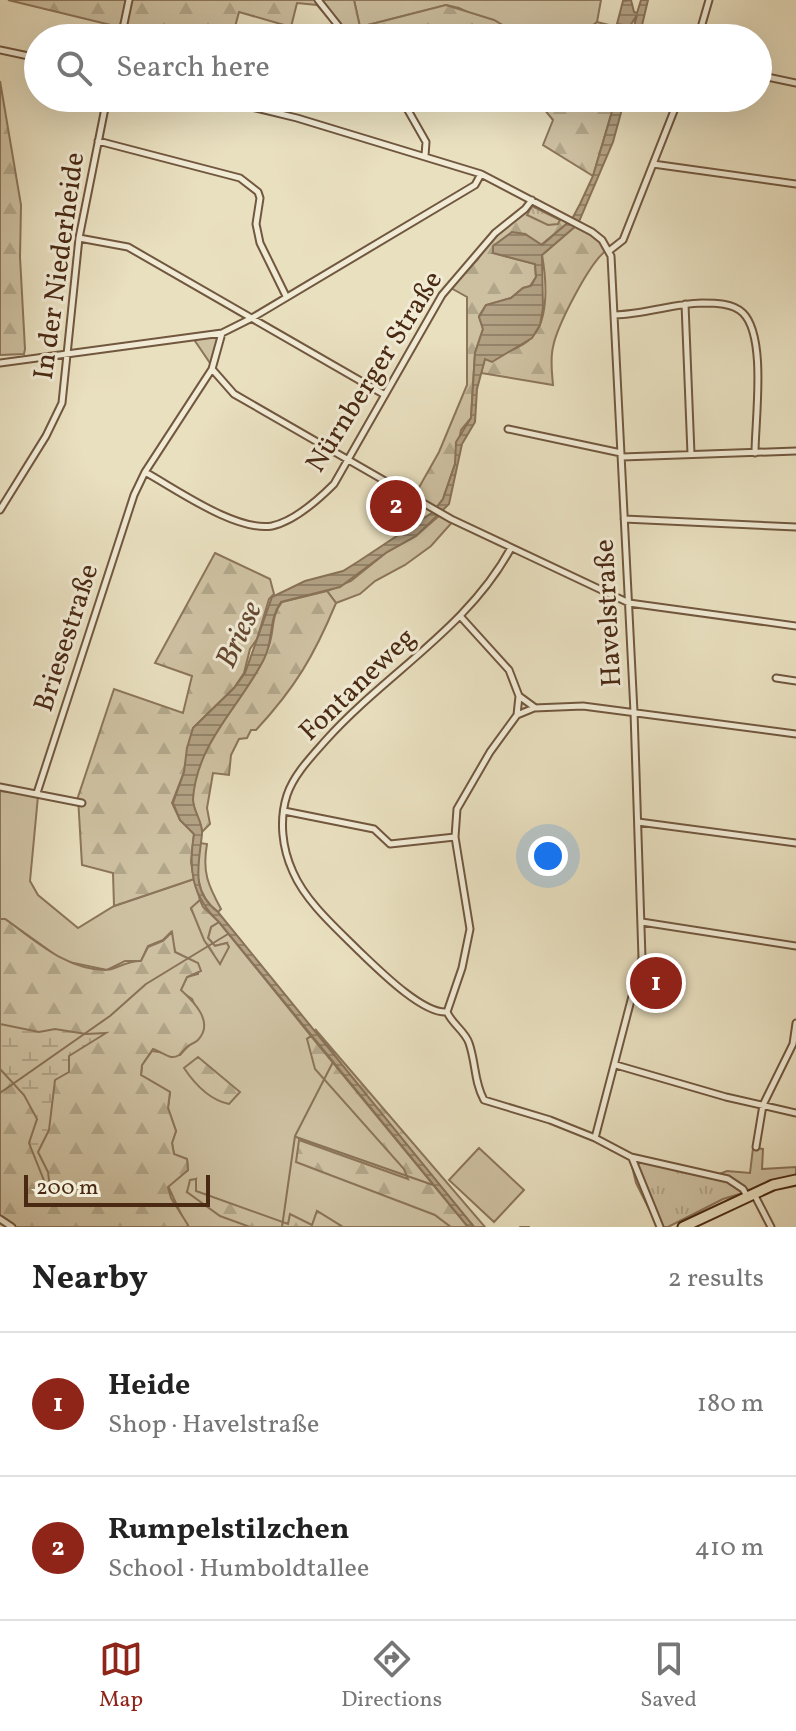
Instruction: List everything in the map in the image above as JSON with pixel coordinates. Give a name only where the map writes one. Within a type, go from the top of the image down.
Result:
[{"type":"main road","points":[[683,1227],[706,1220],[773,1185],[796,1180]]},
{"type":"street","points":[[124,24],[129,0]]},
{"type":"street","points":[[318,0],[337,24]]},
{"type":"street","points":[[702,24],[709,0]]},
{"type":"street","points":[[0,50],[24,55]]},
{"type":"street","points":[[772,78],[796,83]]},
{"type":"street","name":"In der Niederheide","points":[[0,510],[46,436],[62,403],[79,238],[104,112]]},
{"type":"street","points":[[272,112],[481,174],[598,236],[609,251],[623,240],[673,112]]},
{"type":"street","points":[[409,112],[426,142],[425,156]]},
{"type":"street","points":[[98,141],[240,178],[254,187],[260,198],[256,224],[260,243],[286,296]]},
{"type":"street","points":[[653,164],[796,184]]},
{"type":"street","points":[[0,363],[222,333],[475,185],[481,174]]},
{"type":"street","name":"Nürnberger Straße","points":[[145,472],[229,518],[250,524],[271,526],[315,502],[334,484],[442,295],[495,233],[532,200]]},
{"type":"street","points":[[79,238],[128,247],[385,395]]},
{"type":"street","name":"Havelstraße","points":[[595,1138],[642,958],[614,270],[609,251]]},
{"type":"street","points":[[685,304],[691,454]]},
{"type":"street","points":[[615,315],[644,313],[685,304],[731,306],[745,314],[753,329],[757,351],[755,453]]},
{"type":"street","name":"Briesestraße","points":[[37,793],[134,495],[145,472],[212,369],[222,333]]},
{"type":"street","points":[[212,369],[234,394],[429,508],[629,603],[796,626]]},
{"type":"street","points":[[508,429],[622,455],[796,451]]},
{"type":"street","points":[[0,497],[9,497]]},
{"type":"street","points":[[624,519],[796,527]]},
{"type":"street","name":"Fontaneweg","points":[[447,1012],[436,1012],[388,980],[309,897],[294,874],[285,851],[284,811],[289,790],[303,767],[350,714],[460,616],[487,586],[511,548]]},
{"type":"street","points":[[460,616],[509,670],[519,696],[517,715],[490,752],[457,809],[455,837],[470,929],[462,968],[447,1012],[469,1041],[477,1086],[484,1100],[550,1120],[631,1157],[728,1179],[750,1195],[771,1227]]},
{"type":"street","points":[[776,678],[796,681]]},
{"type":"street","points":[[519,696],[534,708]]},
{"type":"street","points":[[517,715],[534,708],[583,706],[796,734]]},
{"type":"street","points":[[0,787],[82,803]]},
{"type":"street","points":[[284,811],[374,829],[390,844],[455,837]]},
{"type":"street","points":[[638,822],[796,843]]},
{"type":"street","points":[[642,922],[796,946]]},
{"type":"street","points":[[756,1147],[763,1105],[793,1044],[796,1023]]},
{"type":"street","points":[[616,1065],[796,1113]]},
{"type":"street","points":[[631,1157],[660,1227]]},
{"type":"street","points":[[0,1219],[12,1227]]},
{"type":"green space","points":[[8,0],[354,0],[359,24],[334,24],[317,5],[297,3],[292,24],[281,24],[239,12],[236,24],[107,24]]},
{"type":"green space","points":[[354,0],[601,0],[595,24],[493,24],[446,5],[372,24],[359,24]]},
{"type":"green space","points":[[446,5],[501,24],[372,24]]},
{"type":"green space","points":[[0,81],[21,205],[24,354],[0,355]]},
{"type":"green space","points":[[546,112],[612,112],[593,176],[543,145],[553,120]]},
{"type":"green space","points":[[532,201],[570,221],[541,245],[525,234],[493,253],[535,264],[536,277],[530,286],[511,298],[486,305],[479,316],[483,329],[475,353],[471,418],[461,430],[455,464],[443,499],[435,509],[413,498],[439,452],[467,385],[467,297],[451,288],[501,229]]},
{"type":"green space","points":[[532,206],[560,220],[558,224],[548,225],[527,215]]},
{"type":"green space","points":[[577,225],[598,236],[607,250],[583,280],[556,337],[552,352],[553,385],[481,373],[485,358],[522,345],[538,329],[545,298],[542,255]]},
{"type":"green space","points":[[219,335],[212,366],[193,338]]},
{"type":"green space","points":[[440,515],[455,519],[431,546],[360,594],[336,603],[327,591],[351,581],[387,552],[416,536]]},
{"type":"green space","points":[[215,553],[270,579],[274,594],[269,599],[257,639],[250,649],[244,673],[234,688],[193,728],[184,772],[172,803],[180,820],[194,834],[191,862],[194,879],[114,906],[113,873],[82,865],[78,797],[114,689],[183,713],[192,676],[155,663]]},
{"type":"green space","points":[[327,591],[336,603],[302,671],[256,730],[251,730],[247,738],[239,739],[231,755],[229,775],[213,773],[207,808],[210,824],[202,832],[193,802],[194,781],[200,760],[259,667],[270,642],[278,608],[282,602]]},
{"type":"green space","points":[[0,791],[38,796],[30,881],[38,895],[78,928],[114,906],[194,879],[200,900],[191,909],[220,963],[227,943],[215,946],[208,938],[211,927],[219,922],[311,1036],[307,1039],[409,1180],[299,1140],[435,1215],[451,1227],[343,1227],[317,1211],[312,1226],[290,1215],[289,1225],[195,1191],[196,1180],[187,1192],[252,1227],[187,1227],[168,1186],[188,1170],[187,1159],[174,1155],[172,1143],[176,1131],[168,1108],[170,1092],[141,1075],[142,1065],[152,1051],[180,1055],[204,1027],[192,999],[180,991],[187,977],[198,974],[198,964],[175,952],[171,932],[163,940],[148,946],[141,961],[125,961],[107,970],[64,961],[5,919],[0,919]]},
{"type":"green space","points":[[200,843],[207,844],[206,871],[221,909],[218,912],[205,898],[198,881]]},
{"type":"green space","points":[[200,900],[219,922],[211,927],[208,938],[215,946],[227,943],[229,947],[220,964],[204,940],[191,908]]},
{"type":"green space","points":[[0,919],[5,919],[64,959],[91,969],[109,970],[141,961],[148,947],[163,941],[172,932],[175,952],[198,963],[201,971],[187,977],[181,990],[200,1012],[203,1033],[177,1056],[153,1049],[142,1065],[141,1075],[170,1092],[168,1108],[176,1131],[172,1143],[174,1154],[187,1159],[188,1170],[168,1187],[187,1227],[15,1227],[0,1217]]},
{"type":"green space","points":[[0,1024],[39,1032],[55,1029],[86,1034],[106,1033],[69,1056],[69,1072],[55,1080],[49,1130],[38,1152],[48,1172],[50,1188],[45,1183],[29,1143],[37,1119],[24,1095],[0,1069]]},
{"type":"green space","points":[[315,1029],[485,1227],[474,1227]]},
{"type":"green space","points":[[311,1036],[468,1227],[451,1227],[435,1215],[296,1162],[299,1140],[408,1179],[404,1169],[315,1069],[307,1039]]},
{"type":"green space","points":[[198,1057],[240,1092],[229,1104],[203,1090],[184,1068]]},
{"type":"green space","points":[[479,1148],[524,1190],[494,1222],[449,1180]]},
{"type":"green space","points":[[753,1148],[763,1149],[762,1169],[796,1167],[796,1178],[743,1193],[719,1174],[727,1171],[750,1173]]},
{"type":"green space","points":[[630,1158],[719,1174],[743,1193],[723,1199],[668,1227],[658,1227],[636,1183]]},
{"type":"green space","points":[[196,1179],[196,1191],[288,1224],[290,1214],[312,1225],[317,1211],[343,1227],[250,1227],[220,1216],[187,1192],[190,1180]]},
{"type":"shaded area","points":[[631,0],[637,13],[641,0],[648,0],[642,24],[635,24],[637,15],[631,24],[617,24],[623,1]]},
{"type":"shaded area","points":[[612,112],[621,112],[613,142],[578,224],[542,255],[543,308],[540,325],[532,338],[492,362],[485,359],[477,389],[475,422],[462,444],[449,504],[416,536],[387,552],[340,587],[281,602],[274,616],[264,659],[211,742],[196,779],[193,799],[202,829],[198,876],[203,895],[474,1227],[468,1227],[203,903],[192,871],[194,834],[180,820],[173,803],[184,772],[193,728],[245,673],[272,597],[305,581],[343,571],[433,512],[443,499],[455,464],[456,442],[471,418],[475,353],[483,329],[479,317],[486,305],[511,298],[523,288],[531,286],[536,277],[535,264],[493,253],[493,246],[512,232],[525,234],[542,245],[572,219],[593,176]]},
{"type":"waterway","points":[[0,1093],[110,1016],[146,984],[228,934]]},
{"type":"waterway","points":[[282,1227],[295,1136],[333,1062]]},
{"type":"waterway","points":[[296,1137],[433,1185]]},
{"type":"waterway","points":[[520,1227],[529,1227]]},
{"type":"place","name":"Rumpelstilzchen","points":[[396,506]]},
{"type":"place","name":"Heide","points":[[656,983]]},
{"type":"water label","name":"Briese","points":[[240,635]]}]
